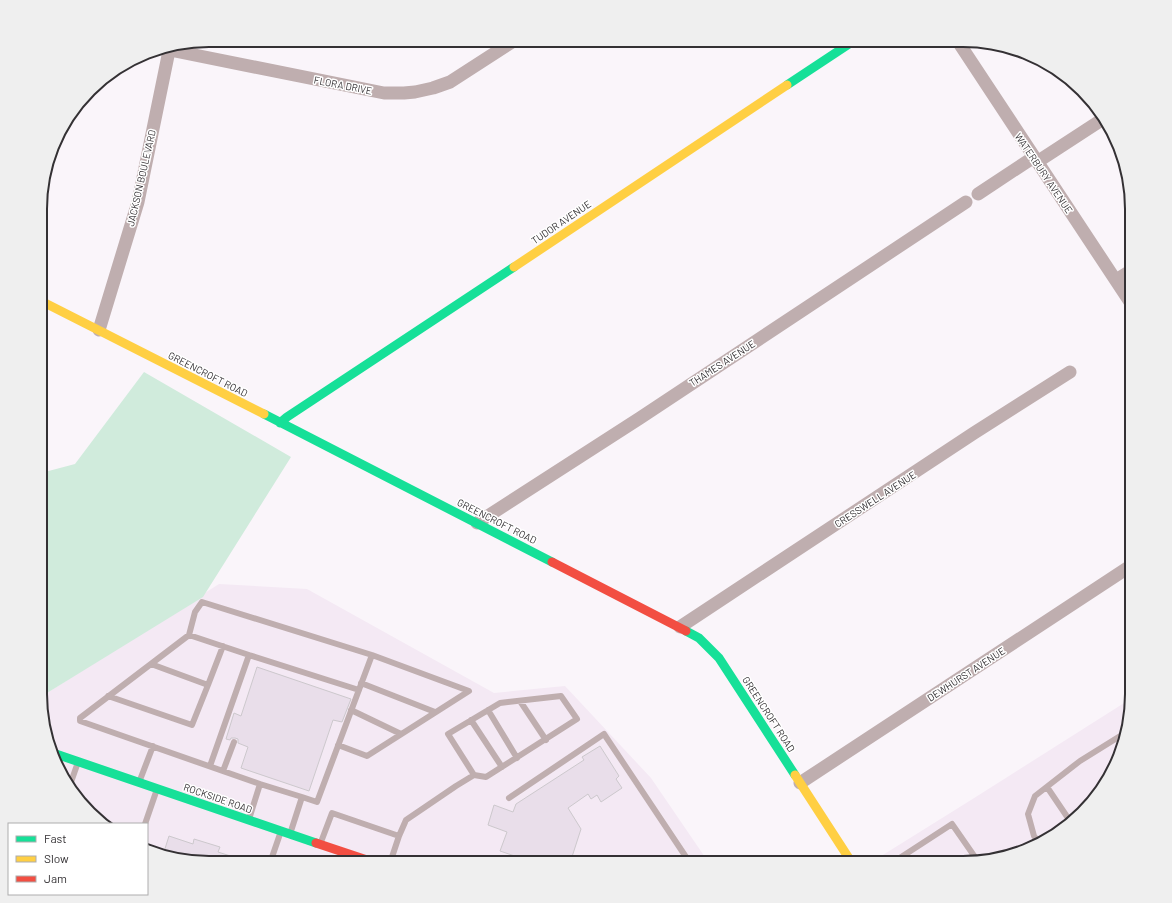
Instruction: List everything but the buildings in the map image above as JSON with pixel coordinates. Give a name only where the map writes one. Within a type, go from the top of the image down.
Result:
[{"type":"street","name":"FLORA DRIVE","points":[[176,50],[384,93],[404,93],[433,88],[450,82],[504,47]]},
{"type":"street","name":"TUDOR AVENUE","points":[[280,423],[300,408],[844,47]]},
{"type":"street","name":"WATERBURY AVENUE","points":[[962,47],[1125,294]]},
{"type":"street","name":"JACKSON BOULEVARD","points":[[99,330],[138,202],[165,54]]},
{"type":"street","points":[[978,194],[1099,121]]},
{"type":"street","name":"THAMES AVENUE","points":[[477,523],[634,422],[966,202]]},
{"type":"street","points":[[1116,280],[1125,274]]},
{"type":"street","name":"GREENCROFT ROAD","points":[[47,305],[477,523],[699,638],[719,658],[847,856]]},
{"type":"street","name":"CRESSWELL AVENUE","points":[[680,627],[974,433],[1070,372]]},
{"type":"street","name":"DEWHURST AVENUE","points":[[800,783],[1125,570]]},
{"type":"street","name":"ROCKSIDE ROAD","points":[[59,755],[356,856]]},
{"type":"lane","points":[[338,745],[367,756],[469,691],[372,655],[202,602],[195,612],[189,634],[80,718],[80,721],[260,784],[317,802],[338,745],[351,710],[359,690],[361,683],[372,655]]},
{"type":"lane","points":[[189,634],[359,690]]},
{"type":"lane","points":[[108,696],[192,726],[223,646]]},
{"type":"lane","points":[[210,766],[249,655]]},
{"type":"lane","points":[[150,664],[208,685]]},
{"type":"lane","points":[[361,683],[435,712]]},
{"type":"lane","points":[[392,856],[406,820],[474,775],[486,777],[577,719],[560,696],[500,703],[448,734],[474,775]]},
{"type":"lane","points":[[520,701],[546,740]]},
{"type":"lane","points":[[351,710],[401,734]]},
{"type":"lane","points":[[488,710],[517,758]]},
{"type":"lane","points":[[471,720],[502,767]]},
{"type":"lane","points":[[509,798],[604,734],[685,856]]},
{"type":"lane","points":[[1036,839],[1028,814],[1035,796],[1080,761],[1119,737]]},
{"type":"lane","points":[[223,771],[234,742]]},
{"type":"lane","points":[[139,783],[153,746]]},
{"type":"lane","points":[[72,780],[78,762]]},
{"type":"lane","points":[[248,820],[260,784]]},
{"type":"lane","points":[[1047,787],[1068,818]]},
{"type":"lane","points":[[146,823],[158,788]]},
{"type":"lane","points":[[274,856],[302,797]]},
{"type":"lane","points":[[321,844],[332,812],[399,836]]},
{"type":"lane","points":[[903,856],[952,824],[974,856]]},
{"type":"shaded area","points":[[219,584],[307,589],[494,693],[565,686],[651,778],[704,856],[198,856],[177,853],[148,844],[148,823],[110,823],[94,809],[80,793],[59,756],[50,726],[47,693]]},
{"type":"shaded area","points":[[1125,702],[1122,726],[1113,756],[1098,784],[1078,809],[1053,829],[1025,844],[984,855],[881,856]]},
{"type":"green space","points":[[144,372],[291,457],[203,597],[47,693],[47,471],[75,464]]},
{"type":"traffic: fast","points":[[787,85],[844,47]]},
{"type":"traffic: fast","points":[[280,423],[514,267]]},
{"type":"traffic: fast","points":[[264,414],[552,562]]},
{"type":"traffic: fast","points":[[686,631],[699,638],[719,658],[795,775]]},
{"type":"traffic: fast","points":[[59,755],[316,843]]},
{"type":"traffic: slow","points":[[514,267],[787,85]]},
{"type":"traffic: slow","points":[[47,304],[264,414]]},
{"type":"traffic: slow","points":[[795,775],[847,856]]},
{"type":"traffic: jam","points":[[552,562],[686,631]]},
{"type":"traffic: jam","points":[[316,843],[355,856]]}]
